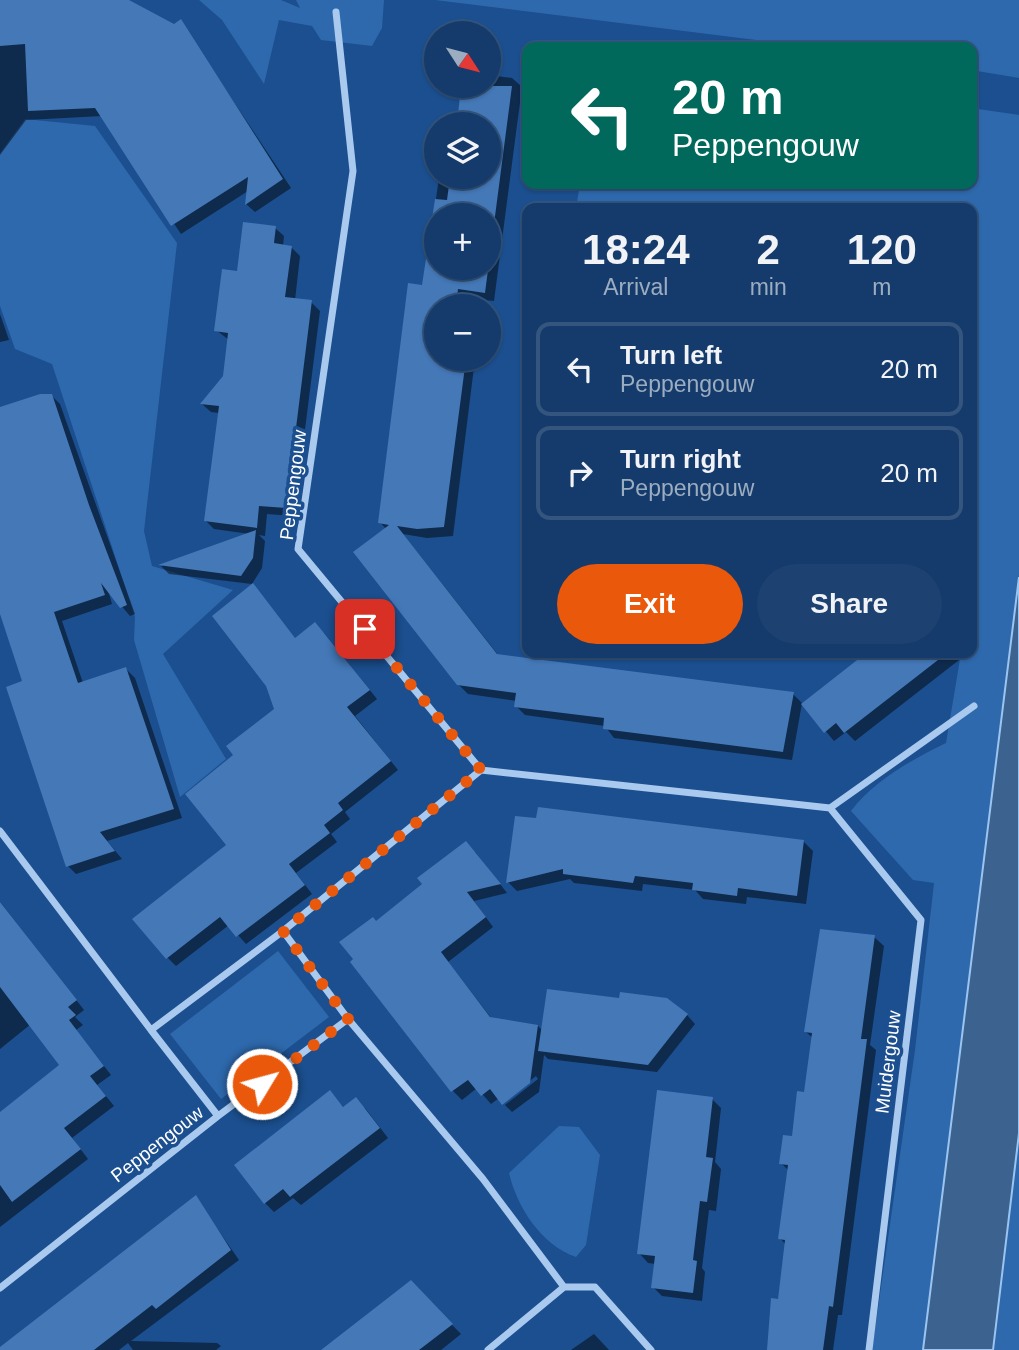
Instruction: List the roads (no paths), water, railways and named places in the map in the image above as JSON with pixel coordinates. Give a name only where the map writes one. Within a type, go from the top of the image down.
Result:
[{"type":"street","name":"Peppengouw","points":[[336,12],[353,171],[298,549],[481,770]]},
{"type":"street","points":[[151,1030],[283,931],[481,770],[831,808],[974,706]]},
{"type":"street","name":"Muidergouw","points":[[831,808],[921,920],[869,1350]]},
{"type":"street","points":[[0,831],[218,1116]]},
{"type":"street","points":[[283,931],[348,1019],[483,1179],[564,1287]]},
{"type":"street","name":"Peppengouw","points":[[0,1288],[218,1116],[348,1019]]},
{"type":"street","points":[[488,1350],[564,1287],[595,1287],[651,1350]]}]
